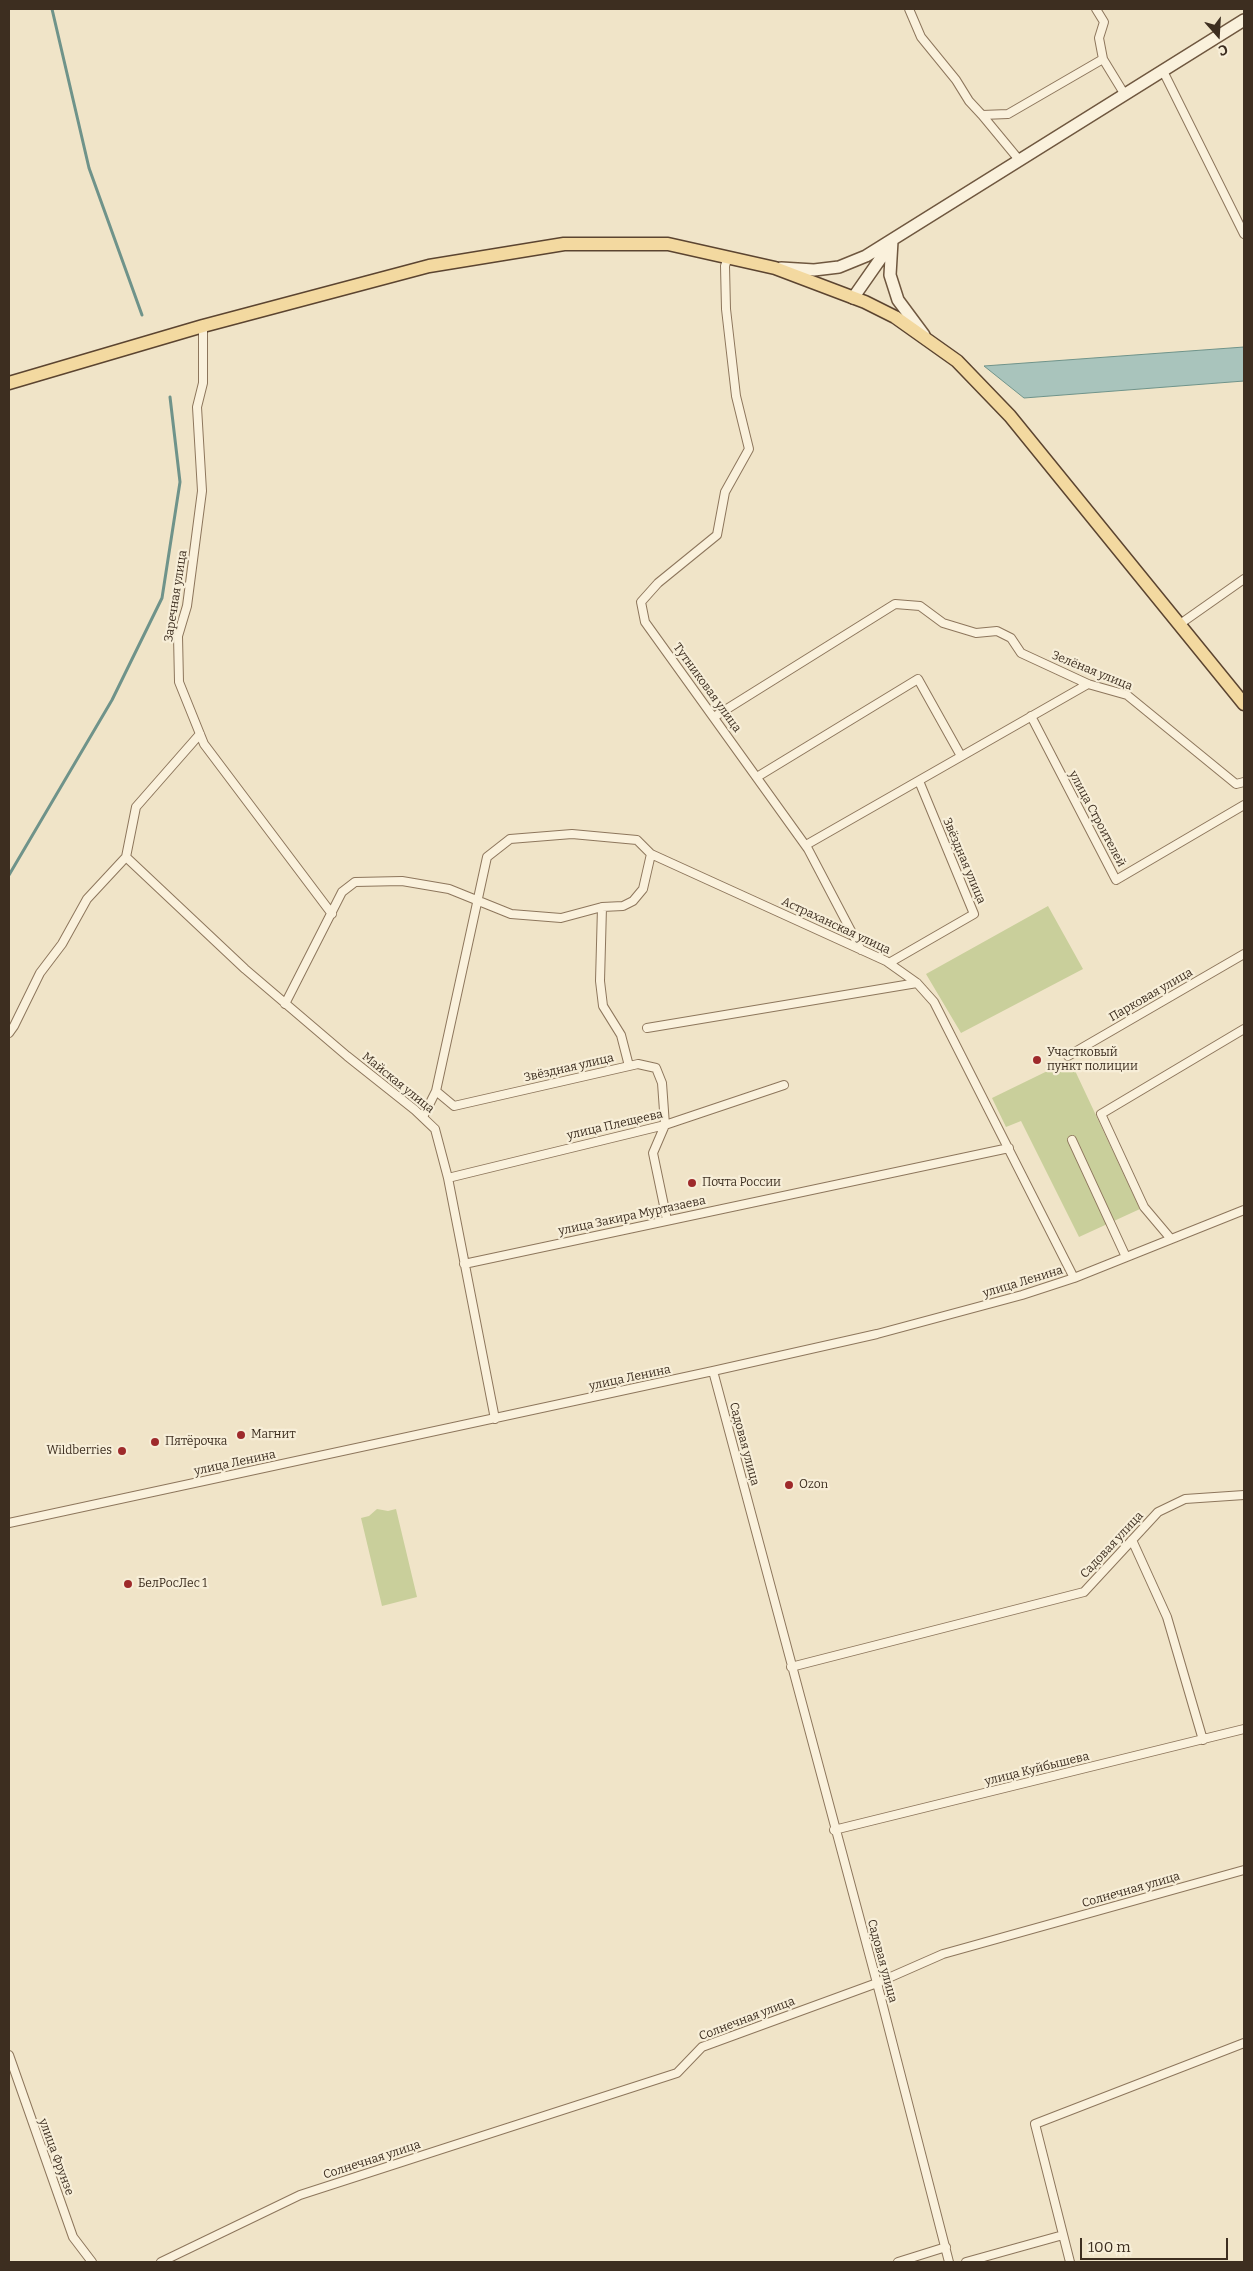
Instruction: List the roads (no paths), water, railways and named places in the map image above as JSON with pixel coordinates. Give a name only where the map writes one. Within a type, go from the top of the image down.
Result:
[{"type":"main road","points":[[775,268],[814,270],[839,267],[866,256],[1244,20]]},
{"type":"main road","points":[[853,298],[892,241]]},
{"type":"main road","points":[[892,241],[890,275],[898,300],[925,336]]},
{"type":"main road","points":[[9,383],[203,326],[429,266],[564,244],[668,244],[775,268],[853,298],[895,317],[925,336],[958,361],[1010,416],[1244,704]]},
{"type":"street","points":[[909,9],[921,37],[956,80],[969,101],[1020,161]]},
{"type":"street","points":[[1096,9],[1104,22],[1099,38],[1103,59],[1125,95]]},
{"type":"street","points":[[982,115],[1008,114],[1103,59]]},
{"type":"street","points":[[1163,71],[1244,234]]},
{"type":"street","name":"Тутниковая улица","points":[[728,257],[725,266],[726,309],[736,396],[748,449],[725,492],[717,535],[658,583],[641,602],[645,622],[806,846],[861,950]]},
{"type":"street","name":"Заречная улица","points":[[203,326],[203,383],[197,407],[202,490],[187,606],[178,636],[179,682],[204,744],[332,914]]},
{"type":"street","points":[[1180,624],[1244,579]]},
{"type":"street","name":"Зелёная улица","points":[[714,717],[895,604],[920,606],[943,623],[976,633],[997,632],[1010,638],[1021,653],[1088,684],[1127,695],[1236,784],[1244,782]]},
{"type":"street","points":[[757,777],[918,679],[961,756]]},
{"type":"street","points":[[806,846],[1088,684]]},
{"type":"street","name":"улица Строителей","points":[[1030,716],[1116,880],[1244,805]]},
{"type":"street","points":[[9,1033],[40,973],[62,944],[87,899],[126,858],[136,807],[200,734]]},
{"type":"street","name":"Звёздная улица","points":[[889,963],[974,914],[919,781]]},
{"type":"street","name":"Астраханская улица","points":[[423,1117],[436,1091],[487,857],[510,839],[572,834],[637,840],[651,854],[889,963],[918,983],[934,1002],[1074,1278]]},
{"type":"street","points":[[285,1004],[342,892],[354,882],[402,881],[448,889],[511,914],[561,918],[602,907],[622,906],[633,901],[643,889],[651,854]]},
{"type":"street","name":"Майская улица","points":[[126,858],[245,969],[435,1129],[448,1178],[495,1419]]},
{"type":"street","points":[[602,907],[600,981],[603,1006],[621,1035],[629,1066]]},
{"type":"street","name":"Парковая улица","points":[[1068,1056],[1244,954]]},
{"type":"street","points":[[647,1028],[918,983]]},
{"type":"street","points":[[1171,1239],[1144,1207],[1101,1114],[1244,1029]]},
{"type":"street","name":"Звёздная улица","points":[[436,1091],[454,1106],[638,1064],[656,1068],[662,1083],[665,1125]]},
{"type":"street","name":"улица Плещеева","points":[[448,1178],[665,1125],[784,1085]]},
{"type":"street","points":[[665,1125],[653,1152],[667,1220]]},
{"type":"street","points":[[1072,1140],[1126,1257]]},
{"type":"street","name":"улица Закира Муртазаева","points":[[464,1264],[1009,1148]]},
{"type":"street","name":"улица Ленина","points":[[9,1523],[495,1419],[877,1334],[1022,1295],[1074,1278],[1244,1210]]},
{"type":"street","name":"Садовая улица","points":[[713,1371],[834,1830],[877,1983],[949,2262]]},
{"type":"street","name":"Садовая улица","points":[[791,1667],[1084,1592],[1158,1512],[1185,1499],[1244,1494]]},
{"type":"street","points":[[1132,1540],[1167,1617],[1203,1740]]},
{"type":"street","name":"улица Куйбышева","points":[[834,1830],[1244,1729]]},
{"type":"street","name":"Солнечная улица","points":[[161,2262],[300,2194],[677,2073],[702,2047],[877,1983],[943,1954],[1244,1870]]},
{"type":"street","points":[[1070,2262],[1035,2124],[1244,2043]]},
{"type":"street","name":"улица Фрунзе","points":[[9,2055],[73,2237],[92,2262]]},
{"type":"street","points":[[966,2262],[1063,2235]]},
{"type":"street","points":[[898,2262],[946,2247]]},
{"type":"water","points":[[1244,347],[1244,381],[1024,398],[984,366]]},
{"type":"waterway","points":[[52,9],[89,168],[142,315]]},
{"type":"waterway","points":[[9,875],[112,700],[162,598],[180,482],[170,397]]},
{"type":"place","name":"Участковый пункт полиции","points":[[1037,1060]]},
{"type":"place","name":"Почта России","points":[[692,1183]]},
{"type":"place","name":"Магнит","points":[[241,1435]]},
{"type":"place","name":"Пятёрочка","points":[[155,1442]]},
{"type":"place","name":"Wildberries","points":[[122,1451]]},
{"type":"place","name":"Ozon","points":[[789,1485]]},
{"type":"place","name":"БелРосЛес 1","points":[[128,1584]]}]
